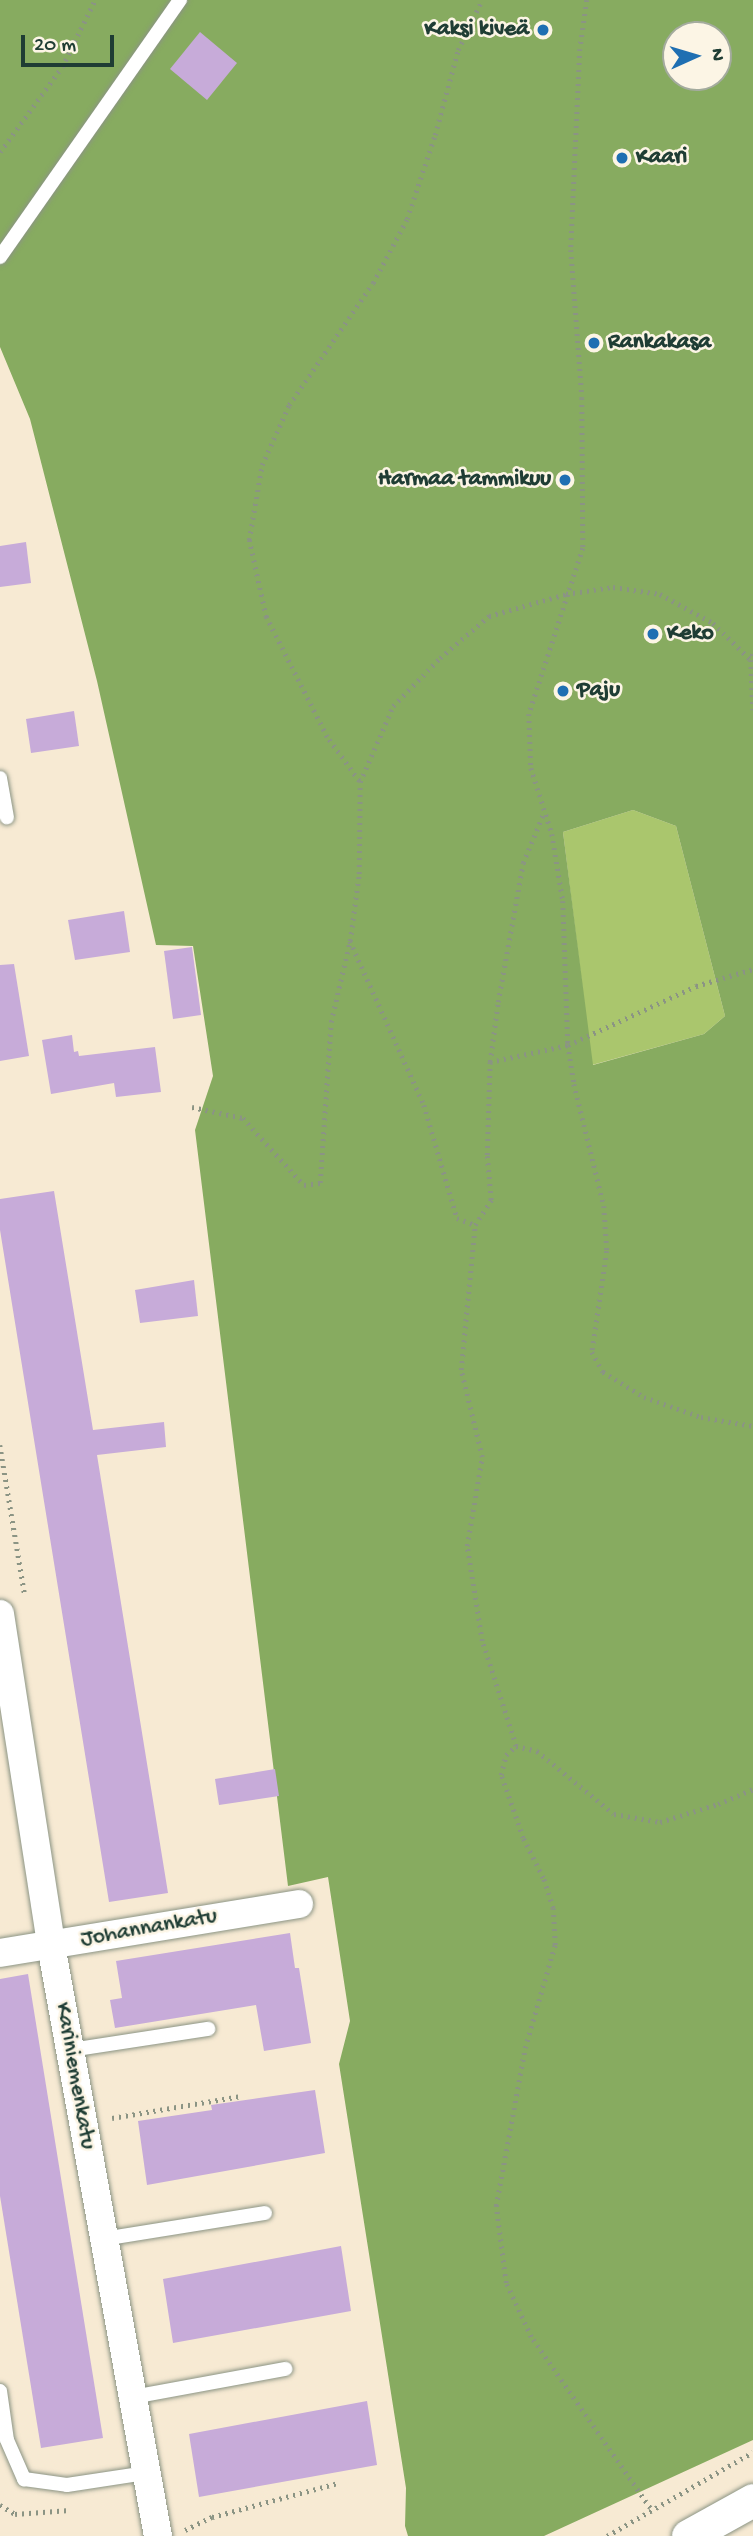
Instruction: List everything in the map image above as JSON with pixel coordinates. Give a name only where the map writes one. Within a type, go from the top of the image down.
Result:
[{"type":"street","name":"Kariniemenkatu","points":[[0,1614],[51,1945],[145,2473],[170,2534]]},
{"type":"street","name":"Johannankatu","points":[[0,1953],[299,1903]]},
{"type":"street","points":[[688,2536],[753,2500]]},
{"type":"lane","points":[[0,257],[180,0]]},
{"type":"lane","points":[[0,778],[7,817]]},
{"type":"lane","points":[[70,2050],[208,2029]]},
{"type":"lane","points":[[103,2239],[265,2213]]},
{"type":"lane","points":[[132,2397],[285,2369]]},
{"type":"lane","points":[[0,2391],[7,2440],[24,2479],[67,2485],[145,2473]]},
{"type":"path","points":[[0,152],[62,67],[95,0]]},
{"type":"path","points":[[360,782],[327,737],[266,617],[249,540],[262,465],[289,405],[373,283],[407,219],[435,135],[458,50],[482,0]]},
{"type":"path","points":[[587,0],[580,48],[571,250],[582,398],[583,548],[529,714],[531,768],[552,834],[563,901],[568,1045],[573,1084],[604,1206],[607,1251],[592,1352],[603,1372],[644,1397],[701,1417],[753,1426]]},
{"type":"path","points":[[192,1107],[243,1118],[304,1185],[320,1183],[331,1022],[350,940],[359,874],[360,782],[393,706],[440,657],[489,616],[566,594],[613,587],[660,594],[713,623],[752,657],[753,710]]},
{"type":"path","points":[[516,1746],[482,1642],[467,1546],[482,1457],[461,1370],[475,1225],[491,1200],[487,1155],[491,1062],[505,958],[523,863],[544,812]]},
{"type":"path","points":[[350,940],[424,1105],[457,1218],[475,1225]]},
{"type":"path","points":[[491,1062],[568,1045],[696,986],[753,969]]},
{"type":"path","points":[[516,1746],[537,1751],[614,1814],[660,1822],[753,1789]]},
{"type":"path","points":[[516,1746],[506,1755],[501,1775],[523,1838],[543,1878],[553,1908],[555,1945],[525,2048],[496,2206],[506,2283],[531,2337],[650,2508]]},
{"type":"path","points":[[111,2118],[241,2096]]},
{"type":"path","points":[[607,2536],[650,2508],[753,2452]]},
{"type":"path","points":[[170,2534],[212,2517],[338,2483]]},
{"type":"green space","points":[[0,0],[753,0],[753,2440],[544,2536],[408,2536],[405,2526],[406,2488],[339,2064],[350,2021],[328,1877],[288,1886],[195,1130],[213,1076],[193,946],[156,945],[97,681],[30,419],[0,347]],"holes":[[[633,810],[676,826],[725,1016],[704,1034],[593,1065],[563,832]]]},
{"type":"green space","points":[[633,810],[676,826],[725,1016],[704,1034],[592,1065],[563,832]]},
{"type":"building","points":[[200,32],[237,63],[207,100],[170,69]]},
{"type":"building","points":[[26,542],[31,583],[0,587],[0,546]]},
{"type":"building","points":[[74,711],[79,746],[31,753],[26,719]]},
{"type":"building","points":[[124,911],[130,952],[75,960],[68,920]]},
{"type":"building","points":[[192,947],[201,1015],[173,1019],[164,951]]},
{"type":"building","points":[[14,964],[29,1056],[0,1061],[0,965]]},
{"type":"building","points":[[72,1035],[74,1052],[78,1051],[79,1056],[155,1047],[161,1092],[116,1097],[114,1083],[51,1094],[42,1040]]},
{"type":"building","points":[[54,1191],[93,1430],[164,1422],[166,1447],[97,1455],[168,1893],[109,1902],[0,1230],[0,1199]]},
{"type":"building","points":[[194,1280],[198,1316],[140,1323],[135,1290]]},
{"type":"building","points":[[275,1769],[279,1796],[219,1805],[215,1779]]},
{"type":"building","points":[[290,1933],[295,1968],[299,1968],[311,2043],[264,2051],[256,2005],[115,2028],[110,2000],[122,1998],[116,1961]]},
{"type":"building","points":[[28,1974],[103,2438],[41,2448],[0,2196],[0,1979]]},
{"type":"building","points":[[315,2090],[325,2153],[147,2185],[138,2121],[212,2110],[211,2105]]},
{"type":"building","points":[[341,2246],[351,2311],[173,2343],[163,2279]]},
{"type":"building","points":[[367,2401],[377,2465],[199,2497],[189,2434]]},
{"type":"place","name":"Kaksi kiveä","points":[[543,30]]},
{"type":"place","name":"Kaari","points":[[622,158]]},
{"type":"place","name":"Rankakasa","points":[[594,343]]},
{"type":"place","name":"Harmaa tammikuu","points":[[565,480]]},
{"type":"place","name":"Keko","points":[[653,634]]},
{"type":"place","name":"Paju","points":[[563,691]]}]
